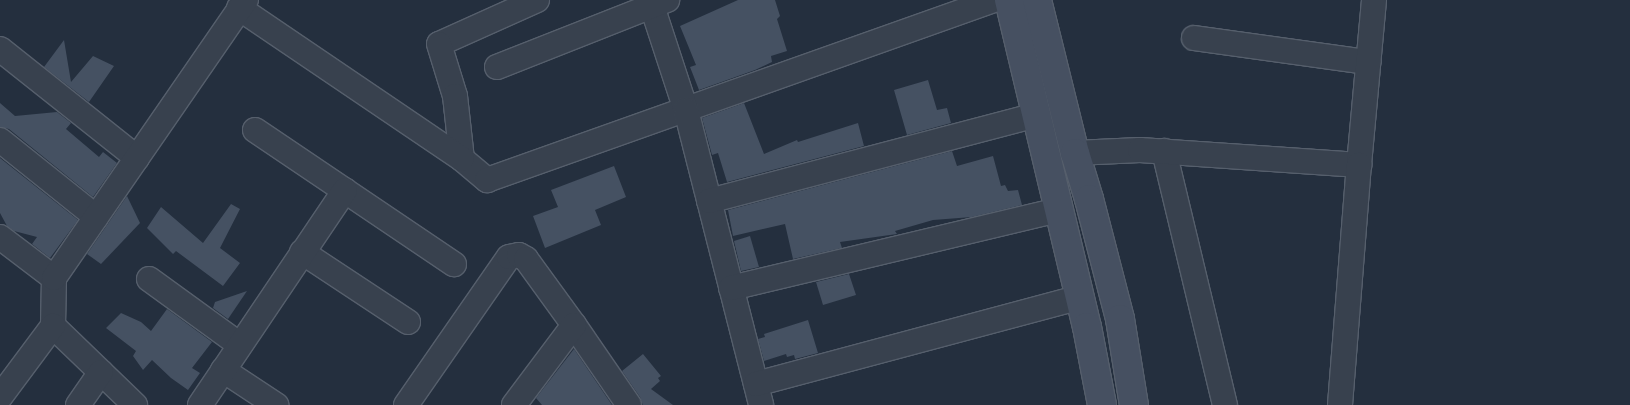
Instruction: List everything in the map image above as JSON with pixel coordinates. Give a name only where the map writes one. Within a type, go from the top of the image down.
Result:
[{"type":"main road","points":[[1009,0],[1088,327],[1102,405]]},
{"type":"main road","points":[[1037,0],[1074,153],[1089,199],[1120,319],[1134,405]]},
{"type":"street","points":[[462,159],[455,96],[439,44],[537,0]]},
{"type":"street","points":[[0,397],[54,326],[54,278],[242,4],[462,159],[487,180],[994,0]]},
{"type":"street","points":[[1340,405],[1374,0]]},
{"type":"street","points":[[497,67],[656,1],[686,110],[758,394],[1080,298]]},
{"type":"street","points":[[1194,38],[1368,62]]},
{"type":"street","points":[[0,49],[137,158]]},
{"type":"street","points":[[709,201],[1036,116]]},
{"type":"street","points":[[256,130],[454,264]]},
{"type":"street","points":[[0,140],[96,217]]},
{"type":"street","points":[[1074,153],[1140,150],[1164,151],[1359,165]]},
{"type":"street","points":[[1164,151],[1225,405]]},
{"type":"street","points":[[200,405],[345,190]]},
{"type":"street","points":[[731,288],[1059,210]]},
{"type":"street","points":[[0,237],[54,278]]},
{"type":"street","points":[[302,252],[408,322]]},
{"type":"street","points":[[406,405],[509,256],[519,255],[526,259],[630,405]]},
{"type":"street","points":[[149,279],[240,345]]},
{"type":"street","points":[[514,405],[574,325]]},
{"type":"street","points":[[54,326],[135,405]]},
{"type":"street","points":[[223,370],[276,405]]},
{"type":"street","points":[[78,405],[101,372]]},
{"type":"building","points":[[738,0],[775,0],[780,16],[777,19],[787,51],[771,56],[772,62],[755,70],[699,90],[690,67],[696,65],[680,26]]},
{"type":"building","points":[[64,40],[71,82],[93,56],[114,66],[89,102],[44,67]]},
{"type":"building","points":[[928,80],[937,110],[947,108],[951,123],[907,135],[894,90]]},
{"type":"building","points":[[0,103],[15,116],[57,112],[71,123],[66,129],[99,157],[103,152],[117,163],[93,197],[9,129],[0,127]]},
{"type":"building","points":[[744,103],[764,154],[797,140],[798,142],[858,123],[864,146],[727,182],[718,153],[712,155],[702,118]]},
{"type":"building","points":[[952,151],[957,166],[993,156],[1001,186],[1005,185],[1008,191],[1018,190],[1022,205],[972,217],[933,220],[895,231],[897,234],[840,242],[842,248],[793,259],[785,224],[733,236],[728,210]]},
{"type":"building","points":[[0,158],[78,220],[50,258],[32,244],[37,237],[14,231],[7,226],[0,213]]},
{"type":"building","points":[[614,166],[626,197],[595,210],[601,225],[545,248],[533,216],[558,207],[551,190]]},
{"type":"building","points":[[127,196],[140,223],[101,264],[87,254]]},
{"type":"building","points":[[231,204],[240,209],[220,248],[240,263],[223,286],[176,251],[173,254],[147,228],[161,207],[203,243]]},
{"type":"building","points":[[750,236],[759,267],[741,271],[734,241]]},
{"type":"building","points":[[849,274],[856,295],[823,305],[816,282]]},
{"type":"building","points":[[247,291],[228,319],[213,308],[215,302]]},
{"type":"building","points":[[167,309],[212,342],[192,368],[200,373],[188,390],[171,378],[152,360],[143,370],[133,356],[136,351],[106,328],[121,313],[141,322],[151,331]]},
{"type":"building","points":[[808,320],[818,353],[795,359],[794,355],[787,357],[786,354],[764,361],[758,339],[765,337],[764,334]]},
{"type":"building","points":[[574,349],[612,405],[542,405],[536,398]]},
{"type":"building","points":[[643,354],[661,376],[658,378],[660,381],[651,389],[673,405],[643,405],[640,397],[622,371]]}]
